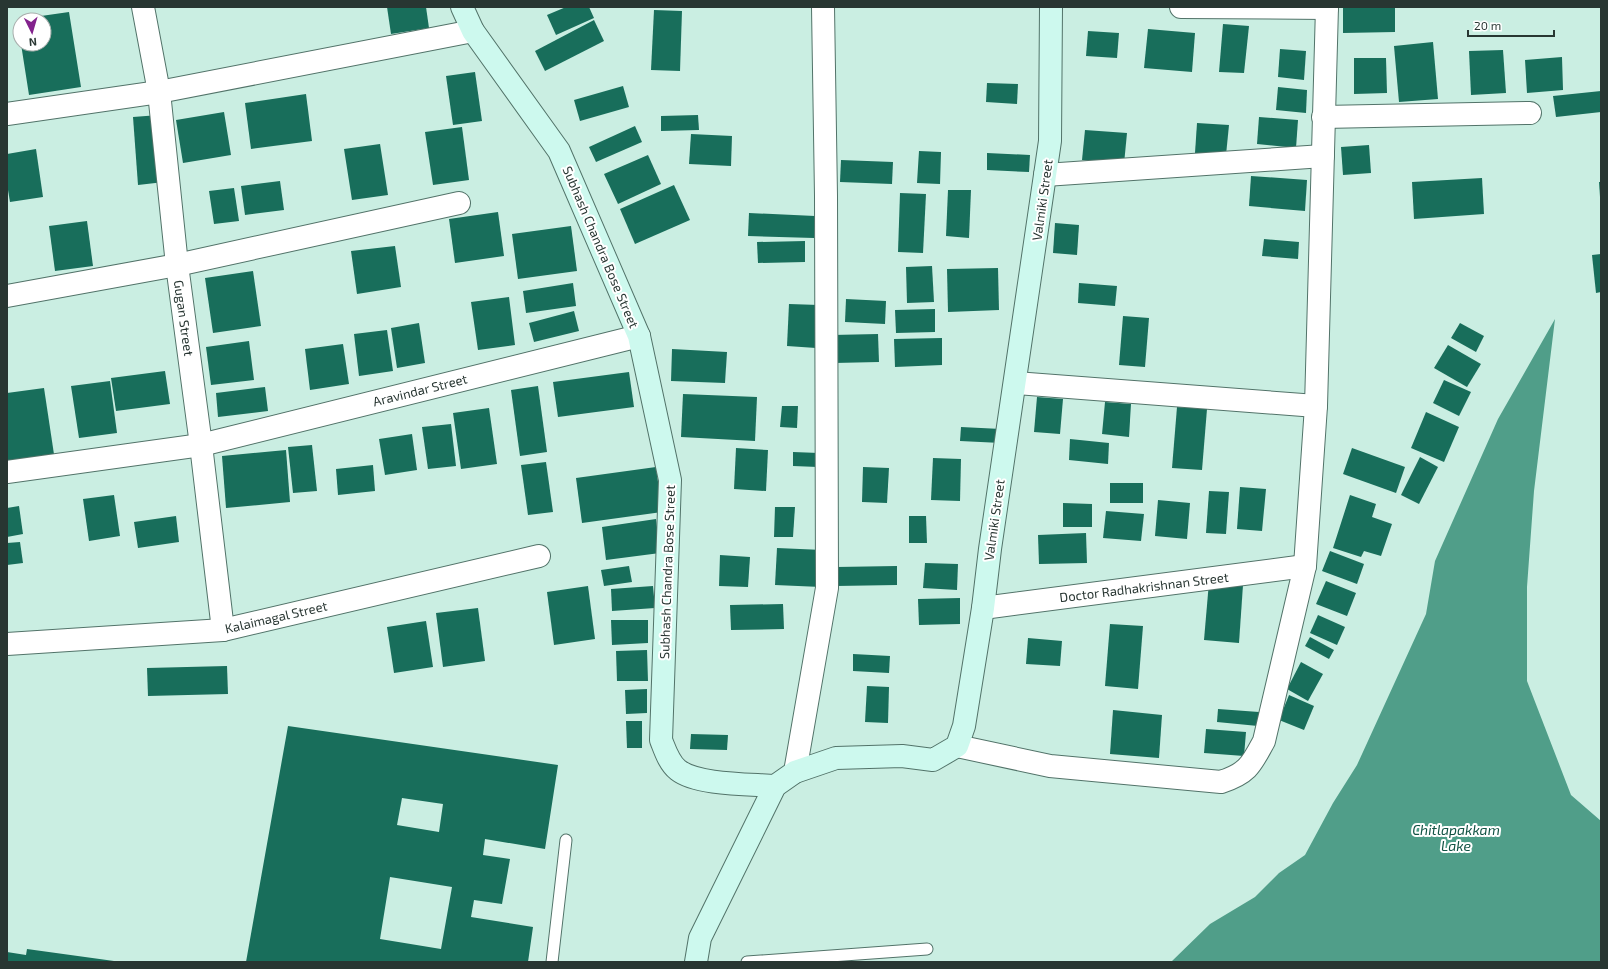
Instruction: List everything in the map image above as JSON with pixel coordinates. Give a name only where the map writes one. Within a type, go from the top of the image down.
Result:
[{"type":"street","name":"Gugan Street","points":[[143,7],[159,92],[177,265],[201,445],[223,630]]},
{"type":"street","name":"Subhash Chandra Bose Street","points":[[462,7],[473,31],[559,151],[639,336],[670,480],[661,740],[669,759],[678,769],[698,779],[775,786]]},
{"type":"street","points":[[795,772],[827,588],[826,196],[823,7]]},
{"type":"street","name":"Valmiki Street","points":[[957,746],[964,726],[983,608],[1050,141],[1051,7]]},
{"type":"street","points":[[696,962],[700,938],[775,786],[795,772],[836,758],[902,756],[933,760],[957,746],[1050,766],[1221,782],[1239,776],[1253,761],[1264,741],[1305,566],[1316,406],[1327,8],[1181,7]]},
{"type":"street","points":[[7,114],[159,92],[473,31]]},
{"type":"street","points":[[1323,117],[1530,113]]},
{"type":"street","points":[[1045,175],[1323,156]]},
{"type":"street","points":[[7,296],[177,265],[459,203]]},
{"type":"street","name":"Aravindar Street","points":[[7,472],[201,445],[639,336]]},
{"type":"street","points":[[1015,383],[1316,406]]},
{"type":"street","name":"Kalaimagal Street","points":[[7,644],[223,630],[539,556]]},
{"type":"street","name":"Doctor Radhakrishnan Street","points":[[983,608],[1305,566]]},
{"type":"lane","points":[[552,962],[566,840]]},
{"type":"lane","points":[[747,962],[927,949]]},
{"type":"water","name":"Chitlapakkam Lake","points":[[1555,319],[1534,491],[1527,587],[1527,681],[1571,795],[1601,821],[1601,962],[1171,962],[1210,924],[1255,897],[1279,873],[1305,855],[1333,803],[1357,765],[1426,614],[1435,561],[1498,419]]},
{"type":"building","points":[[387,7],[426,7],[429,28],[391,34]]},
{"type":"building","points":[[566,7],[589,7],[594,18],[556,35],[547,15]]},
{"type":"building","points":[[1343,7],[1395,7],[1395,32],[1343,33]]},
{"type":"building","points":[[654,10],[682,11],[680,71],[651,70]]},
{"type":"building","points":[[69,12],[81,87],[29,95],[22,52],[52,52],[52,14]]},
{"type":"building","points":[[594,20],[604,41],[545,71],[535,51]]},
{"type":"building","points":[[1223,24],[1249,26],[1244,73],[1219,72]]},
{"type":"building","points":[[1148,29],[1195,33],[1192,72],[1144,68]]},
{"type":"building","points":[[1088,31],[1119,33],[1117,58],[1086,56]]},
{"type":"building","points":[[1433,42],[1438,99],[1399,102],[1394,46]]},
{"type":"building","points":[[1280,49],[1306,51],[1304,80],[1278,77]]},
{"type":"building","points":[[1503,50],[1506,93],[1471,95],[1469,51]]},
{"type":"building","points":[[1562,57],[1563,90],[1527,93],[1525,60]]},
{"type":"building","points":[[1354,58],[1386,58],[1387,93],[1354,94]]},
{"type":"building","points":[[475,72],[482,121],[453,125],[446,76]]},
{"type":"building","points":[[987,83],[1018,84],[1017,104],[986,102]]},
{"type":"building","points":[[623,86],[629,107],[580,121],[574,100]]},
{"type":"building","points":[[1278,87],[1307,90],[1306,113],[1276,110]]},
{"type":"building","points":[[1601,91],[1601,112],[1556,117],[1553,96]]},
{"type":"building","points":[[306,94],[312,141],[251,149],[245,103]]},
{"type":"building","points":[[224,112],[231,155],[183,163],[176,120]]},
{"type":"building","points":[[159,115],[164,182],[138,185],[133,117]]},
{"type":"building","points":[[698,115],[699,130],[661,131],[661,116]]},
{"type":"building","points":[[1259,117],[1298,120],[1296,148],[1257,144]]},
{"type":"building","points":[[1197,123],[1229,125],[1226,155],[1195,153]]},
{"type":"building","points":[[635,126],[642,142],[596,162],[589,147]]},
{"type":"building","points":[[462,127],[469,180],[433,185],[425,132]]},
{"type":"building","points":[[1085,130],[1127,133],[1124,164],[1082,160]]},
{"type":"building","points":[[691,134],[732,136],[731,166],[689,164]]},
{"type":"building","points":[[380,144],[388,195],[352,200],[344,149]]},
{"type":"building","points":[[1369,145],[1371,173],[1343,175],[1341,147]]},
{"type":"building","points":[[36,149],[43,197],[10,202],[7,184],[7,154]]},
{"type":"building","points":[[919,151],[941,152],[940,184],[917,183]]},
{"type":"building","points":[[987,153],[1030,155],[1029,172],[987,170]]},
{"type":"building","points":[[648,155],[661,184],[618,204],[604,174]]},
{"type":"building","points":[[841,160],[893,162],[892,184],[840,182]]},
{"type":"building","points":[[1251,176],[1307,180],[1305,211],[1249,206]]},
{"type":"building","points":[[1482,178],[1484,214],[1414,219],[1412,182]]},
{"type":"building","points":[[280,181],[284,210],[245,215],[241,186]]},
{"type":"building","points":[[1599,182],[1601,182],[1601,197],[1600,197]]},
{"type":"building","points":[[674,185],[690,220],[635,244],[620,209]]},
{"type":"building","points":[[234,188],[239,221],[214,224],[209,191]]},
{"type":"building","points":[[948,190],[971,190],[969,238],[946,236]]},
{"type":"building","points":[[900,193],[926,194],[923,253],[898,252]]},
{"type":"building","points":[[498,212],[504,256],[455,263],[449,219]]},
{"type":"building","points":[[749,213],[815,216],[814,238],[748,236]]},
{"type":"building","points":[[87,221],[93,266],[55,271],[49,226]]},
{"type":"building","points":[[1055,223],[1079,225],[1077,255],[1053,253]]},
{"type":"building","points":[[571,226],[577,271],[518,279],[512,234]]},
{"type":"building","points":[[1264,239],[1299,242],[1298,259],[1262,256]]},
{"type":"building","points":[[805,241],[805,262],[758,263],[757,242]]},
{"type":"building","points":[[395,246],[401,287],[357,294],[351,251]]},
{"type":"building","points":[[1601,254],[1601,292],[1596,293],[1592,255]]},
{"type":"building","points":[[932,266],[934,302],[907,303],[906,267]]},
{"type":"building","points":[[998,268],[999,310],[948,312],[947,269]]},
{"type":"building","points":[[253,271],[261,326],[213,333],[205,278]]},
{"type":"building","points":[[573,283],[576,306],[526,313],[523,291]]},
{"type":"building","points":[[1079,283],[1117,286],[1115,306],[1078,303]]},
{"type":"building","points":[[509,297],[515,345],[478,350],[471,302]]},
{"type":"building","points":[[846,299],[886,301],[885,324],[845,322]]},
{"type":"building","points":[[789,304],[819,305],[816,348],[787,346]]},
{"type":"building","points":[[935,309],[935,332],[896,333],[895,310]]},
{"type":"building","points":[[574,311],[579,331],[534,342],[529,323]]},
{"type":"building","points":[[1123,316],[1149,318],[1145,367],[1119,365]]},
{"type":"building","points":[[419,323],[425,363],[397,368],[391,328]]},
{"type":"building","points":[[1460,323],[1484,336],[1476,352],[1451,338]]},
{"type":"building","points":[[387,330],[393,371],[359,376],[354,334]]},
{"type":"building","points":[[878,334],[879,362],[834,363],[832,335]]},
{"type":"building","points":[[942,338],[942,365],[895,367],[894,339]]},
{"type":"building","points":[[249,341],[254,380],[211,385],[206,347]]},
{"type":"building","points":[[343,344],[349,384],[310,390],[305,349]]},
{"type":"building","points":[[1448,345],[1481,364],[1467,387],[1434,368]]},
{"type":"building","points":[[672,349],[727,352],[725,383],[671,381]]},
{"type":"building","points":[[165,371],[170,404],[116,411],[111,378]]},
{"type":"building","points":[[629,372],[634,407],[558,417],[553,382]]},
{"type":"building","points":[[1444,380],[1471,392],[1459,416],[1433,403]]},
{"type":"building","points":[[110,381],[117,433],[79,438],[71,386]]},
{"type":"building","points":[[538,386],[547,452],[520,456],[511,390]]},
{"type":"building","points":[[265,387],[268,411],[218,417],[216,393]]},
{"type":"building","points":[[44,388],[55,461],[7,468],[7,393]]},
{"type":"building","points":[[683,394],[757,397],[755,441],[681,437]]},
{"type":"building","points":[[1037,397],[1063,399],[1060,434],[1034,432]]},
{"type":"building","points":[[1105,402],[1131,404],[1129,437],[1102,434]]},
{"type":"building","points":[[782,406],[798,406],[797,428],[780,427]]},
{"type":"building","points":[[1177,407],[1207,409],[1202,470],[1172,468]]},
{"type":"building","points":[[489,408],[497,464],[461,469],[453,413]]},
{"type":"building","points":[[1426,412],[1459,427],[1444,462],[1411,448]]},
{"type":"building","points":[[451,424],[456,466],[428,469],[422,427]]},
{"type":"building","points":[[961,427],[1001,429],[1001,443],[960,441]]},
{"type":"building","points":[[412,434],[417,470],[385,475],[379,439]]},
{"type":"building","points":[[1070,439],[1109,443],[1108,464],[1069,460]]},
{"type":"building","points":[[312,445],[317,491],[293,493],[288,447]]},
{"type":"building","points":[[736,448],[768,450],[766,491],[734,489]]},
{"type":"building","points":[[1352,448],[1405,467],[1396,493],[1343,474]]},
{"type":"building","points":[[286,450],[290,502],[226,508],[222,456]]},
{"type":"building","points":[[793,452],[819,453],[818,467],[793,466]]},
{"type":"building","points":[[1420,457],[1438,467],[1419,504],[1401,495]]},
{"type":"building","points":[[933,458],[961,459],[960,501],[931,500]]},
{"type":"building","points":[[546,462],[553,512],[528,515],[521,465]]},
{"type":"building","points":[[373,465],[375,491],[338,495],[336,469]]},
{"type":"building","points":[[656,467],[662,512],[582,523],[576,478]]},
{"type":"building","points":[[863,467],[889,468],[887,503],[862,502]]},
{"type":"building","points":[[1110,483],[1143,483],[1143,503],[1110,503]]},
{"type":"building","points":[[1240,487],[1266,489],[1262,531],[1237,529]]},
{"type":"building","points":[[1209,491],[1229,492],[1226,534],[1206,533]]},
{"type":"building","points":[[114,495],[120,536],[89,541],[83,499]]},
{"type":"building","points":[[1350,495],[1376,504],[1372,517],[1392,524],[1381,556],[1364,551],[1361,557],[1333,548]]},
{"type":"building","points":[[1158,500],[1190,503],[1187,539],[1155,536]]},
{"type":"building","points":[[1063,503],[1092,504],[1092,527],[1063,527]]},
{"type":"building","points":[[19,506],[23,534],[7,537],[7,508]]},
{"type":"building","points":[[775,507],[795,507],[793,537],[774,537]]},
{"type":"building","points":[[1106,511],[1144,514],[1141,541],[1103,538]]},
{"type":"building","points":[[176,516],[179,542],[138,548],[134,522]]},
{"type":"building","points":[[909,516],[926,516],[927,543],[909,543]]},
{"type":"building","points":[[656,519],[660,553],[606,560],[602,527]]},
{"type":"building","points":[[1086,533],[1087,563],[1039,564],[1038,535]]},
{"type":"building","points":[[20,542],[23,563],[7,565],[7,543]]},
{"type":"building","points":[[777,548],[823,550],[821,587],[775,585]]},
{"type":"building","points":[[1330,551],[1364,564],[1357,584],[1322,571]]},
{"type":"building","points":[[720,555],[750,557],[748,587],[719,586]]},
{"type":"building","points":[[925,563],[958,564],[957,590],[923,588]]},
{"type":"building","points":[[629,566],[632,582],[604,586],[601,570]]},
{"type":"building","points":[[897,566],[897,585],[836,586],[836,567]]},
{"type":"building","points":[[1326,581],[1356,593],[1347,616],[1316,604]]},
{"type":"building","points":[[1209,582],[1243,585],[1239,643],[1204,640]]},
{"type":"building","points":[[588,586],[595,639],[554,645],[547,592]]},
{"type":"building","points":[[653,586],[655,608],[612,611],[611,589]]},
{"type":"building","points":[[960,598],[960,624],[919,625],[918,599]]},
{"type":"building","points":[[783,604],[784,629],[731,630],[730,605]]},
{"type":"building","points":[[478,608],[485,661],[443,667],[436,613]]},
{"type":"building","points":[[1318,615],[1345,627],[1337,645],[1310,633]]},
{"type":"building","points":[[611,620],[648,620],[648,643],[612,645]]},
{"type":"building","points":[[426,621],[433,667],[394,673],[387,627]]},
{"type":"building","points":[[1110,624],[1143,626],[1138,689],[1105,686]]},
{"type":"building","points":[[1310,637],[1334,650],[1329,659],[1305,646]]},
{"type":"building","points":[[1028,638],[1062,641],[1060,666],[1026,664]]},
{"type":"building","points":[[647,650],[648,681],[617,681],[616,651]]},
{"type":"building","points":[[853,654],[890,656],[889,673],[853,671]]},
{"type":"building","points":[[1301,662],[1323,674],[1308,701],[1287,689]]},
{"type":"building","points":[[227,666],[228,694],[148,696],[147,668]]},
{"type":"building","points":[[867,686],[889,687],[888,723],[865,722]]},
{"type":"building","points":[[647,689],[647,713],[626,714],[625,690]]},
{"type":"building","points":[[1289,695],[1314,706],[1304,730],[1279,720]]},
{"type":"building","points":[[1218,709],[1259,712],[1258,726],[1217,722]]},
{"type":"building","points":[[1113,710],[1162,715],[1159,758],[1110,754]]},
{"type":"building","points":[[626,721],[642,721],[642,748],[627,748]]},
{"type":"building","points":[[288,726],[558,765],[545,849],[485,839],[483,855],[510,859],[502,904],[474,900],[471,917],[533,927],[528,962],[246,962]],"holes":[[[402,798],[443,804],[439,832],[397,825]],[[390,877],[452,887],[441,949],[380,939]]]},
{"type":"building","points":[[1206,729],[1246,732],[1244,756],[1204,753]]},
{"type":"building","points":[[691,734],[728,735],[727,750],[690,749]]},
{"type":"building","points":[[27,949],[114,962],[7,962],[7,952],[26,955]]}]
